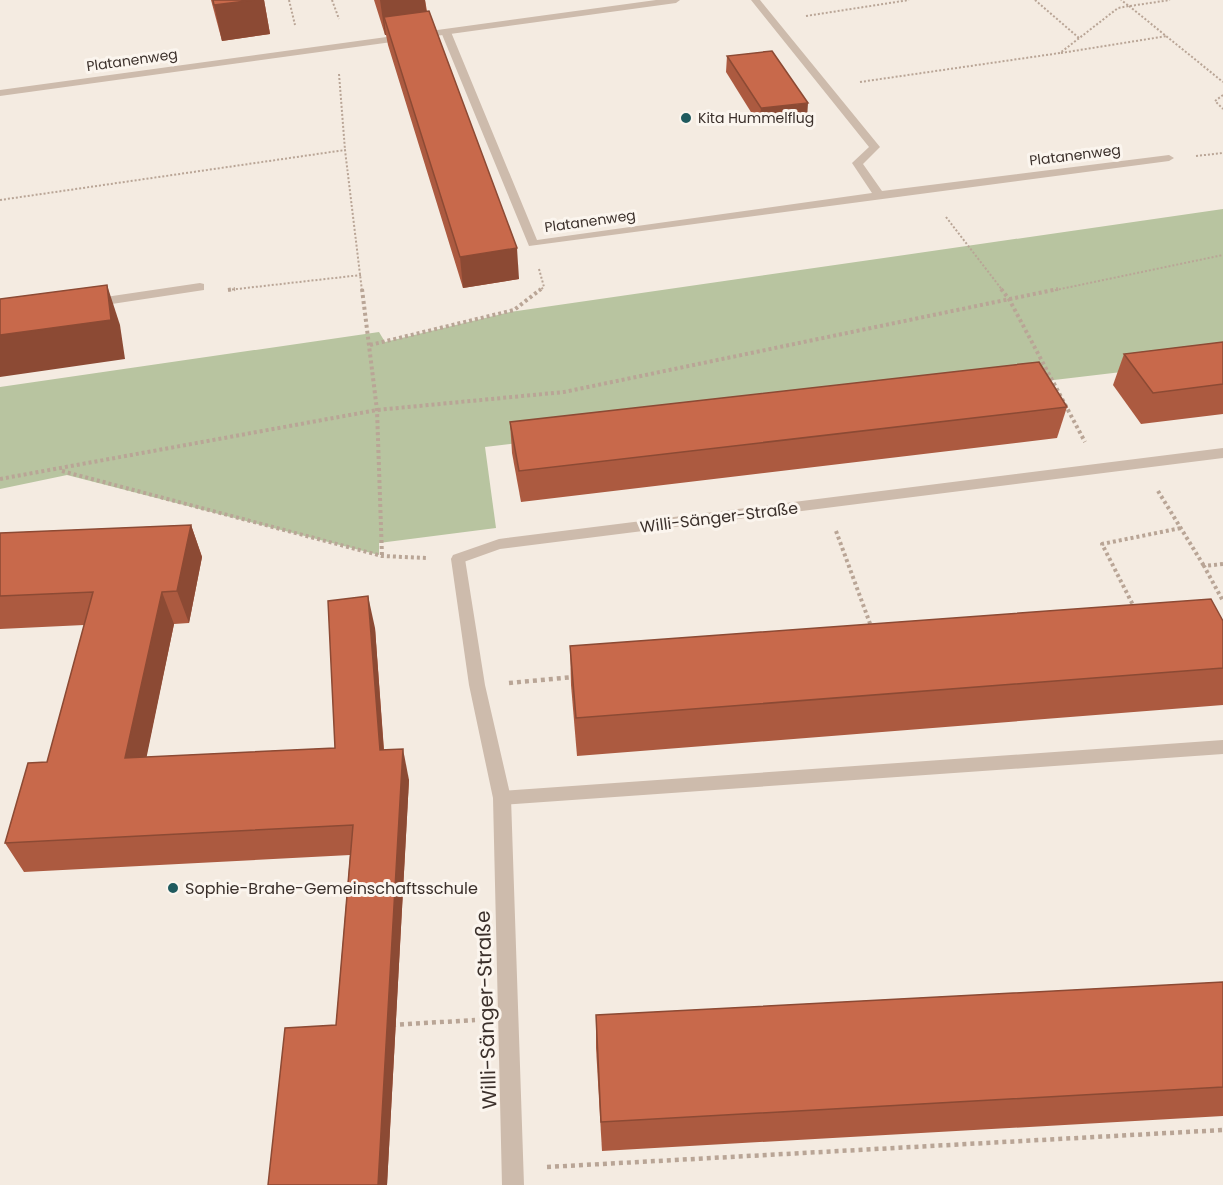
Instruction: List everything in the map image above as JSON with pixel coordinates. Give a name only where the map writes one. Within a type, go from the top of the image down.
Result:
[{"type":"street","name":"Platanenweg","points":[[0,93],[676,0]]},
{"type":"street","points":[[755,0],[875,147],[857,163],[879,195]]},
{"type":"street","name":"Platanenweg","points":[[446,32],[534,244],[879,195],[1169,158]]},
{"type":"street","points":[[82,305],[200,287]]},
{"type":"street","name":"Willi-Sänger-Straße","points":[[513,1177],[502,798],[477,685],[458,559],[499,544],[1223,453]]},
{"type":"street","points":[[502,798],[1223,747]]},
{"type":"path","points":[[798,17],[909,0]]},
{"type":"path","points":[[1035,0],[1079,38]]},
{"type":"path","points":[[1121,0],[1223,82]]},
{"type":"path","points":[[1060,53],[1118,8],[1170,0]]},
{"type":"path","points":[[827,86],[1167,36]]},
{"type":"path","points":[[330,47],[341,79],[345,150],[377,410],[382,556]]},
{"type":"path","points":[[1223,95],[1215,101],[1223,109]]},
{"type":"path","points":[[0,200],[345,150]]},
{"type":"path","points":[[926,189],[1009,299],[1099,468]]},
{"type":"path","points":[[370,345],[514,310],[544,287],[534,244]]},
{"type":"path","points":[[0,479],[377,410],[564,392],[1223,255]]},
{"type":"path","points":[[200,287],[223,291],[361,275]]},
{"type":"path","points":[[1140,463],[1223,601]]},
{"type":"path","points":[[59,470],[382,556],[458,559]]},
{"type":"path","points":[[826,504],[872,631]]},
{"type":"path","points":[[1137,611],[1102,544],[1181,528]]},
{"type":"path","points":[[1204,566],[1223,564]]},
{"type":"path","points":[[477,685],[584,676]]},
{"type":"path","points":[[382,1026],[508,1018]]},
{"type":"path","points":[[513,1177],[1223,1130]]},
{"type":"green space","points":[[1223,209],[1223,360],[485,447],[496,528],[379,543],[379,555],[67,475],[0,489],[0,387],[379,332],[385,342],[510,312]]},
{"type":"building","points":[[213,0],[254,0],[214,5]]},
{"type":"building","points":[[429,11],[517,248],[460,257],[384,17]]},
{"type":"building","points":[[772,51],[808,103],[761,108],[727,56]]},
{"type":"building","points":[[107,285],[111,320],[0,335],[0,299]]},
{"type":"building","points":[[1223,342],[1223,384],[1153,393],[1124,354]]},
{"type":"building","points":[[1039,362],[1067,407],[519,471],[510,422]]},
{"type":"building","points":[[191,525],[177,591],[162,592],[125,758],[335,748],[328,601],[368,596],[380,750],[403,749],[378,1185],[268,1185],[285,1028],[336,1025],[353,825],[5,843],[28,763],[47,762],[93,592],[0,596],[0,533]]},
{"type":"building","points":[[1211,599],[1223,621],[1223,668],[576,718],[570,646]]},
{"type":"building","points":[[1223,982],[1223,1087],[601,1122],[596,1015]]},
{"type":"place","name":"Kita Hummelflug","points":[[686,118]]},
{"type":"place","name":"Sophie-Brahe-Gemeinschaftsschule","points":[[173,888]]}]
